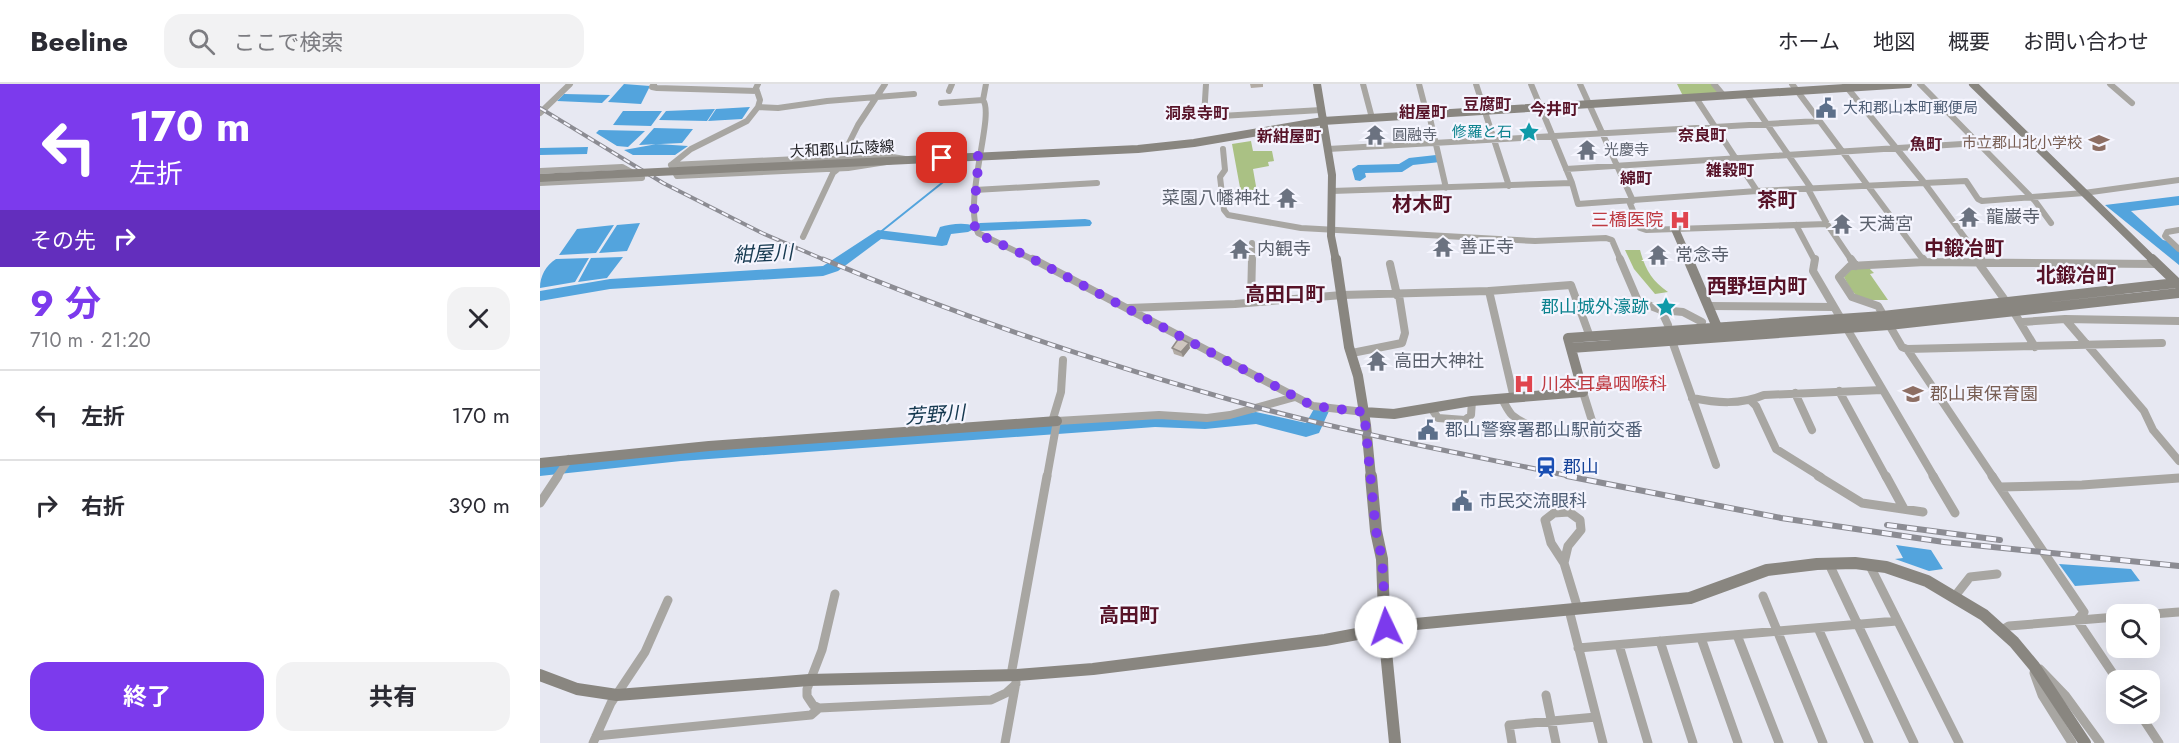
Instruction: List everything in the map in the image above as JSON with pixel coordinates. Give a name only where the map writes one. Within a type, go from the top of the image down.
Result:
[{"type":"street","points":[[540,113],[570,84]]},
{"type":"street","points":[[655,84],[652,87],[757,87],[760,100],[758,107],[747,121],[691,149],[671,165]]},
{"type":"street","points":[[842,157],[853,134],[885,84]]},
{"type":"street","points":[[949,91],[952,84]]},
{"type":"street","points":[[986,84],[983,100],[987,105],[987,117],[979,156],[973,222],[978,234],[1027,256],[1313,406],[1394,414],[1472,401],[1583,392]]},
{"type":"street","points":[[1206,84],[1204,117],[1322,110]]},
{"type":"street","points":[[1317,84],[1328,149],[1332,191],[1331,229],[1349,347],[1364,412],[1376,531],[1382,559],[1386,627],[1384,641],[1395,743]]},
{"type":"street","points":[[1363,84],[1372,118]]},
{"type":"street","points":[[1421,84],[1446,188]]},
{"type":"street","points":[[1476,84],[1509,186]]},
{"type":"street","points":[[1531,84],[1554,137],[1578,204],[1923,181],[1966,181],[1978,199],[1982,201],[2084,193],[2179,180]]},
{"type":"street","points":[[1580,84],[1617,167],[1640,228],[1827,224]]},
{"type":"street","points":[[1714,84],[1724,96]]},
{"type":"street","points":[[1792,84],[1925,262]]},
{"type":"street","name":"大和郡山広陵線","points":[[540,178],[1222,145],[1323,121],[1747,95],[1845,86],[1908,84]]},
{"type":"street","points":[[1920,84],[2030,198],[2051,223]]},
{"type":"street","points":[[1973,84],[2178,286]]},
{"type":"street","points":[[2110,84],[2132,103]]},
{"type":"street","points":[[1845,86],[1923,181],[2006,302],[2023,322],[2035,347]]},
{"type":"street","points":[[758,107],[778,108],[827,101],[914,94]]},
{"type":"street","points":[[1747,95],[1790,156],[1827,224],[1856,266]]},
{"type":"street","points":[[1696,98],[1757,191]]},
{"type":"street","points":[[941,103],[983,100]]},
{"type":"street","points":[[1328,149],[1819,121]]},
{"type":"street","points":[[848,152],[856,136],[853,134]]},
{"type":"street","points":[[1566,169],[1978,143]]},
{"type":"street","points":[[1222,145],[1225,170],[1220,177],[1224,210],[1228,215],[1301,228],[1535,241],[1606,238],[1612,240],[1638,301],[1651,308],[1683,312],[1702,322]]},
{"type":"street","points":[[671,165],[880,155],[905,159]]},
{"type":"street","points":[[803,237],[833,173],[905,159]]},
{"type":"street","points":[[671,165],[677,176],[839,171]]},
{"type":"street","points":[[540,171],[622,167],[642,178],[540,183]]},
{"type":"street","points":[[975,190],[1097,183]]},
{"type":"street","points":[[1332,191],[1572,183]]},
{"type":"street","points":[[1796,225],[1815,258],[1813,271],[1955,513]]},
{"type":"street","points":[[1675,229],[1720,333]]},
{"type":"street","points":[[2179,230],[2167,232],[2165,236],[2179,249]]},
{"type":"street","points":[[1251,301],[1252,243]]},
{"type":"street","points":[[2156,264],[1925,262],[1856,266],[1847,268],[1839,277],[1852,297],[1878,306],[1902,347],[1907,349],[2162,343]]},
{"type":"street","points":[[1352,353],[1402,343],[1405,333],[1390,264]]},
{"type":"street","points":[[1126,308],[1235,304],[1342,295],[1398,295],[1571,285],[1590,337]]},
{"type":"street","points":[[1886,321],[2006,302],[2178,286]]},
{"type":"street","points":[[1569,343],[1590,337],[1669,332],[1720,333],[2014,311],[2178,286]]},
{"type":"street","points":[[1489,291],[1514,398]]},
{"type":"street","points":[[1709,306],[1834,307]]},
{"type":"street","points":[[1661,310],[1716,465]]},
{"type":"street","points":[[2023,322],[2065,319],[2179,321]]},
{"type":"street","points":[[2065,319],[2144,411],[2153,430],[2179,461]]},
{"type":"street","points":[[1569,343],[1669,332]]},
{"type":"street","points":[[1502,399],[1511,414],[1519,419],[1569,434],[1581,435],[1590,431],[1593,424],[1569,343]]},
{"type":"street","points":[[1907,349],[2084,612],[2077,620]]},
{"type":"street","points":[[1005,743],[1061,392],[1063,360]]},
{"type":"street","points":[[1692,398],[1714,402],[1751,401],[1764,395],[1882,390]]},
{"type":"street","points":[[1839,392],[1904,509]]},
{"type":"street","points":[[1795,393],[1812,430]]},
{"type":"street","points":[[540,463],[709,446],[1055,425],[1160,415],[1207,418],[1230,416],[1295,397]]},
{"type":"street","points":[[1431,408],[1438,418],[1465,420],[1471,415],[1472,401]]},
{"type":"street","points":[[1751,401],[1756,406],[1776,449],[1862,503],[1923,512]]},
{"type":"street","points":[[540,503],[569,459]]},
{"type":"street","points":[[2000,487],[2082,485],[2179,478]]},
{"type":"street","points":[[1564,563],[1568,546],[1581,530],[1580,520],[1569,512],[1554,513],[1545,520],[1551,543],[1564,563],[1578,648],[1603,743]]},
{"type":"street","points":[[1829,564],[1914,743]]},
{"type":"street","points":[[540,675],[560,685],[596,694],[617,695],[809,680],[1015,678],[1314,641],[1386,627],[1690,598],[1714,591],[1739,578],[1767,570],[1829,564],[1869,564],[1921,580],[1955,596],[2002,630],[2032,662],[2055,682],[2077,708],[2100,743]]},
{"type":"street","points":[[1869,564],[1959,743]]},
{"type":"street","points":[[1955,596],[1970,577],[1997,574]]},
{"type":"street","points":[[834,594],[822,650],[809,680],[807,696],[813,705],[819,708],[991,700],[1006,693],[1015,678]]},
{"type":"street","points":[[1763,596],[1824,743]]},
{"type":"street","points":[[594,740],[617,695],[645,652],[668,600]]},
{"type":"street","points":[[2160,613],[2179,612]]},
{"type":"street","points":[[2002,630],[2009,626],[2106,618]]},
{"type":"street","points":[[2077,620],[2111,670]]},
{"type":"street","points":[[1578,648],[1897,621]]},
{"type":"street","points":[[1818,628],[1869,743]]},
{"type":"street","points":[[1737,635],[1779,743]]},
{"type":"street","points":[[1701,638],[1738,743]]},
{"type":"street","points":[[1660,641],[1693,743]]},
{"type":"street","points":[[1619,645],[1648,743]]},
{"type":"street","points":[[2032,662],[2042,695],[2072,743]]},
{"type":"street","points":[[2032,662],[2085,743]]},
{"type":"street","points":[[1546,695],[1556,743]]},
{"type":"street","points":[[594,740],[811,715],[819,708]]},
{"type":"street","points":[[1512,743],[1509,725],[1596,717]]},
{"type":"street","points":[[2147,724],[2159,743]]},
{"type":"green space","points":[[1677,84],[1712,84],[1722,95],[1683,96]]},
{"type":"green space","points":[[1251,141],[1253,151],[1272,151],[1274,161],[1268,162],[1269,166],[1253,169],[1257,192],[1241,193],[1232,144]]},
{"type":"green space","points":[[1625,250],[1640,250],[1650,274],[1668,292],[1655,294],[1634,269]]},
{"type":"green space","points":[[1869,268],[1874,273],[1870,274],[1888,300],[1861,298],[1853,291],[1844,277],[1852,269]]},
{"type":"water","points":[[624,84],[650,86],[641,104],[608,102]]},
{"type":"water","points":[[564,94],[610,95],[602,103],[557,101]]},
{"type":"water","points":[[750,107],[742,119],[708,121],[716,109]]},
{"type":"water","points":[[715,109],[707,121],[659,120],[666,111]]},
{"type":"water","points":[[623,111],[662,111],[651,126],[613,125]]},
{"type":"water","points":[[654,128],[693,129],[682,143],[639,145]]},
{"type":"water","points":[[599,130],[645,131],[628,147],[617,146],[596,133]]},
{"type":"water","points":[[657,144],[688,146],[675,155],[633,155],[624,150]]},
{"type":"water","points":[[588,147],[587,154],[540,155],[540,148]]},
{"type":"water","points":[[2179,196],[2179,205],[2131,211],[2179,252],[2179,265],[2105,205]]},
{"type":"water","points":[[640,223],[627,251],[599,253],[617,225]]},
{"type":"water","points":[[614,225],[596,253],[559,255],[577,229]]},
{"type":"water","points":[[623,257],[607,278],[578,282],[591,258]]},
{"type":"water","points":[[589,258],[575,282],[540,288],[544,271],[556,259]]},
{"type":"water","points":[[1896,545],[1931,550],[1943,569],[1929,571],[1895,559],[1903,558]]},
{"type":"water","points":[[2059,564],[2131,569],[2140,581],[2075,586]]},
{"type":"building","points":[[1179,338],[1189,343],[1181,352],[1172,348]]},
{"type":"waterway","name":"紺屋川","points":[[1360,177],[1358,169],[1402,168],[1409,162],[1436,159]]},
{"type":"waterway","points":[[878,234],[962,167]]},
{"type":"waterway","name":"紺屋川","points":[[980,227],[1085,223]]},
{"type":"waterway","name":"紺屋川","points":[[540,296],[610,284],[823,271],[833,268],[878,234],[942,242],[945,230],[968,228]]},
{"type":"waterway","name":"芳野川","points":[[540,469],[681,454],[1155,421],[1205,423],[1256,418],[1306,430],[1313,428],[1321,411]]},
{"type":"railway","points":[[540,108],[663,183],[762,233],[827,261]]},
{"type":"railway","points":[[823,259],[930,302],[1039,341],[1260,408],[1338,428],[1574,477]]},
{"type":"railway","points":[[1567,476],[1781,518],[1944,542],[2179,566]]},
{"type":"railway","points":[[1887,525],[2000,540]]},
{"type":"place","name":"大和郡山本町郵便局","points":[[1826,108]]},
{"type":"place","name":"修羅と石","points":[[1529,132]]},
{"type":"place","name":"圓融寺","points":[[1375,135]]},
{"type":"place","name":"市立郡山北小学校","points":[[2099,143]]},
{"type":"place","name":"光慶寺","points":[[1587,150]]},
{"type":"place","name":"菜園八幡神社","points":[[1287,198]]},
{"type":"place","name":"龍巌寺","points":[[1969,217]]},
{"type":"place","name":"三橋医院","points":[[1680,220]]},
{"type":"place","name":"天満宮","points":[[1842,224]]},
{"type":"place","name":"善正寺","points":[[1443,247]]},
{"type":"place","name":"内観寺","points":[[1240,249]]},
{"type":"place","name":"常念寺","points":[[1658,255]]},
{"type":"place","name":"郡山城外濠跡","points":[[1666,307]]},
{"type":"place","name":"高田大神社","points":[[1377,361]]},
{"type":"place","name":"川本耳鼻咽喉科","points":[[1524,384]]},
{"type":"place","name":"郡山東保育園","points":[[1913,394]]},
{"type":"place","name":"郡山警察署郡山駅前交番","points":[[1428,430]]},
{"type":"place","name":"郡山","points":[[1546,467]]},
{"type":"place","name":"市民交流眼科","points":[[1462,501]]},
{"type":"district","name":"豆腐町","points":[[1487,104]]},
{"type":"district","name":"今井町","points":[[1554,109]]},
{"type":"district","name":"紺屋町","points":[[1423,112]]},
{"type":"district","name":"洞泉寺町","points":[[1197,113]]},
{"type":"district","name":"奈良町","points":[[1702,135]]},
{"type":"district","name":"新紺屋町","points":[[1289,136]]},
{"type":"district","name":"魚町","points":[[1926,144]]},
{"type":"district","name":"雑穀町","points":[[1730,170]]},
{"type":"district","name":"綿町","points":[[1636,178]]},
{"type":"district","name":"茶町","points":[[1777,200]]},
{"type":"district","name":"材木町","points":[[1422,204]]},
{"type":"district","name":"中鍛冶町","points":[[1964,248]]},
{"type":"district","name":"北鍛冶町","points":[[2076,275]]},
{"type":"district","name":"西野垣内町","points":[[1757,286]]},
{"type":"district","name":"高田口町","points":[[1285,294]]},
{"type":"district","name":"高田町","points":[[1129,615]]},
{"type":"route","points":[[942,158],[979,156],[973,222],[978,234],[1027,256],[1313,406],[1364,412],[1376,531],[1382,559],[1386,627]]}]
